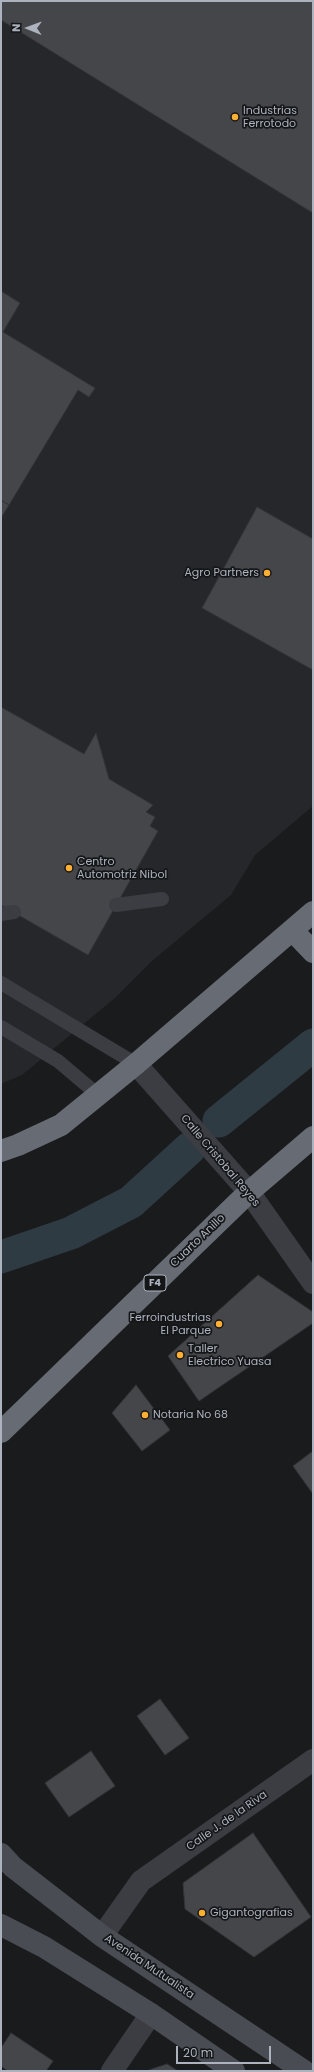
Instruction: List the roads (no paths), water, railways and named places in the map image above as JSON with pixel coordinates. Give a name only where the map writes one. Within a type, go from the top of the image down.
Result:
[{"type":"highway","points":[[1,1151],[61,1125],[97,1094],[136,1064],[313,912]]},
{"type":"highway","points":[[292,930],[313,952]]},
{"type":"highway","name":"Cuarto Anillo","points":[[1,1432],[249,1192],[313,1137]]},
{"type":"main road","name":"Avenida Mutualista","points":[[1,1854],[13,1867],[102,1936],[304,2071]]},
{"type":"main road","points":[[1,1925],[44,1947],[151,2014],[234,2071]]},
{"type":"street","name":"Calle Cristobal Reyes","points":[[136,1064],[249,1192],[313,1283]]},
{"type":"street","name":"Calle J. de la Riva","points":[[102,1936],[141,1881],[313,1760]]},
{"type":"street","points":[[112,2071],[151,2014]]},
{"type":"lane","points":[[116,905],[162,899]]},
{"type":"lane","points":[[1,983],[136,1064]]},
{"type":"lane","points":[[1,1027],[58,1061],[97,1094]]},
{"type":"waterway","points":[[219,1121],[313,1045]]},
{"type":"waterway","points":[[1,1257],[71,1233],[131,1202],[190,1148]]},
{"type":"place","name":"Industrias Ferrotodo","points":[[235,117]]},
{"type":"place","name":"Agro Partners","points":[[267,573]]},
{"type":"place","name":"Centro Automotriz Nibol","points":[[69,868]]},
{"type":"place","name":"Ferroindustrias El Parque","points":[[219,1324]]},
{"type":"place","name":"Taller Electrico Yuasa","points":[[180,1355]]},
{"type":"place","name":"Notaria No 68","points":[[145,1415]]},
{"type":"place","name":"Gigantografias","points":[[202,1913]]}]
